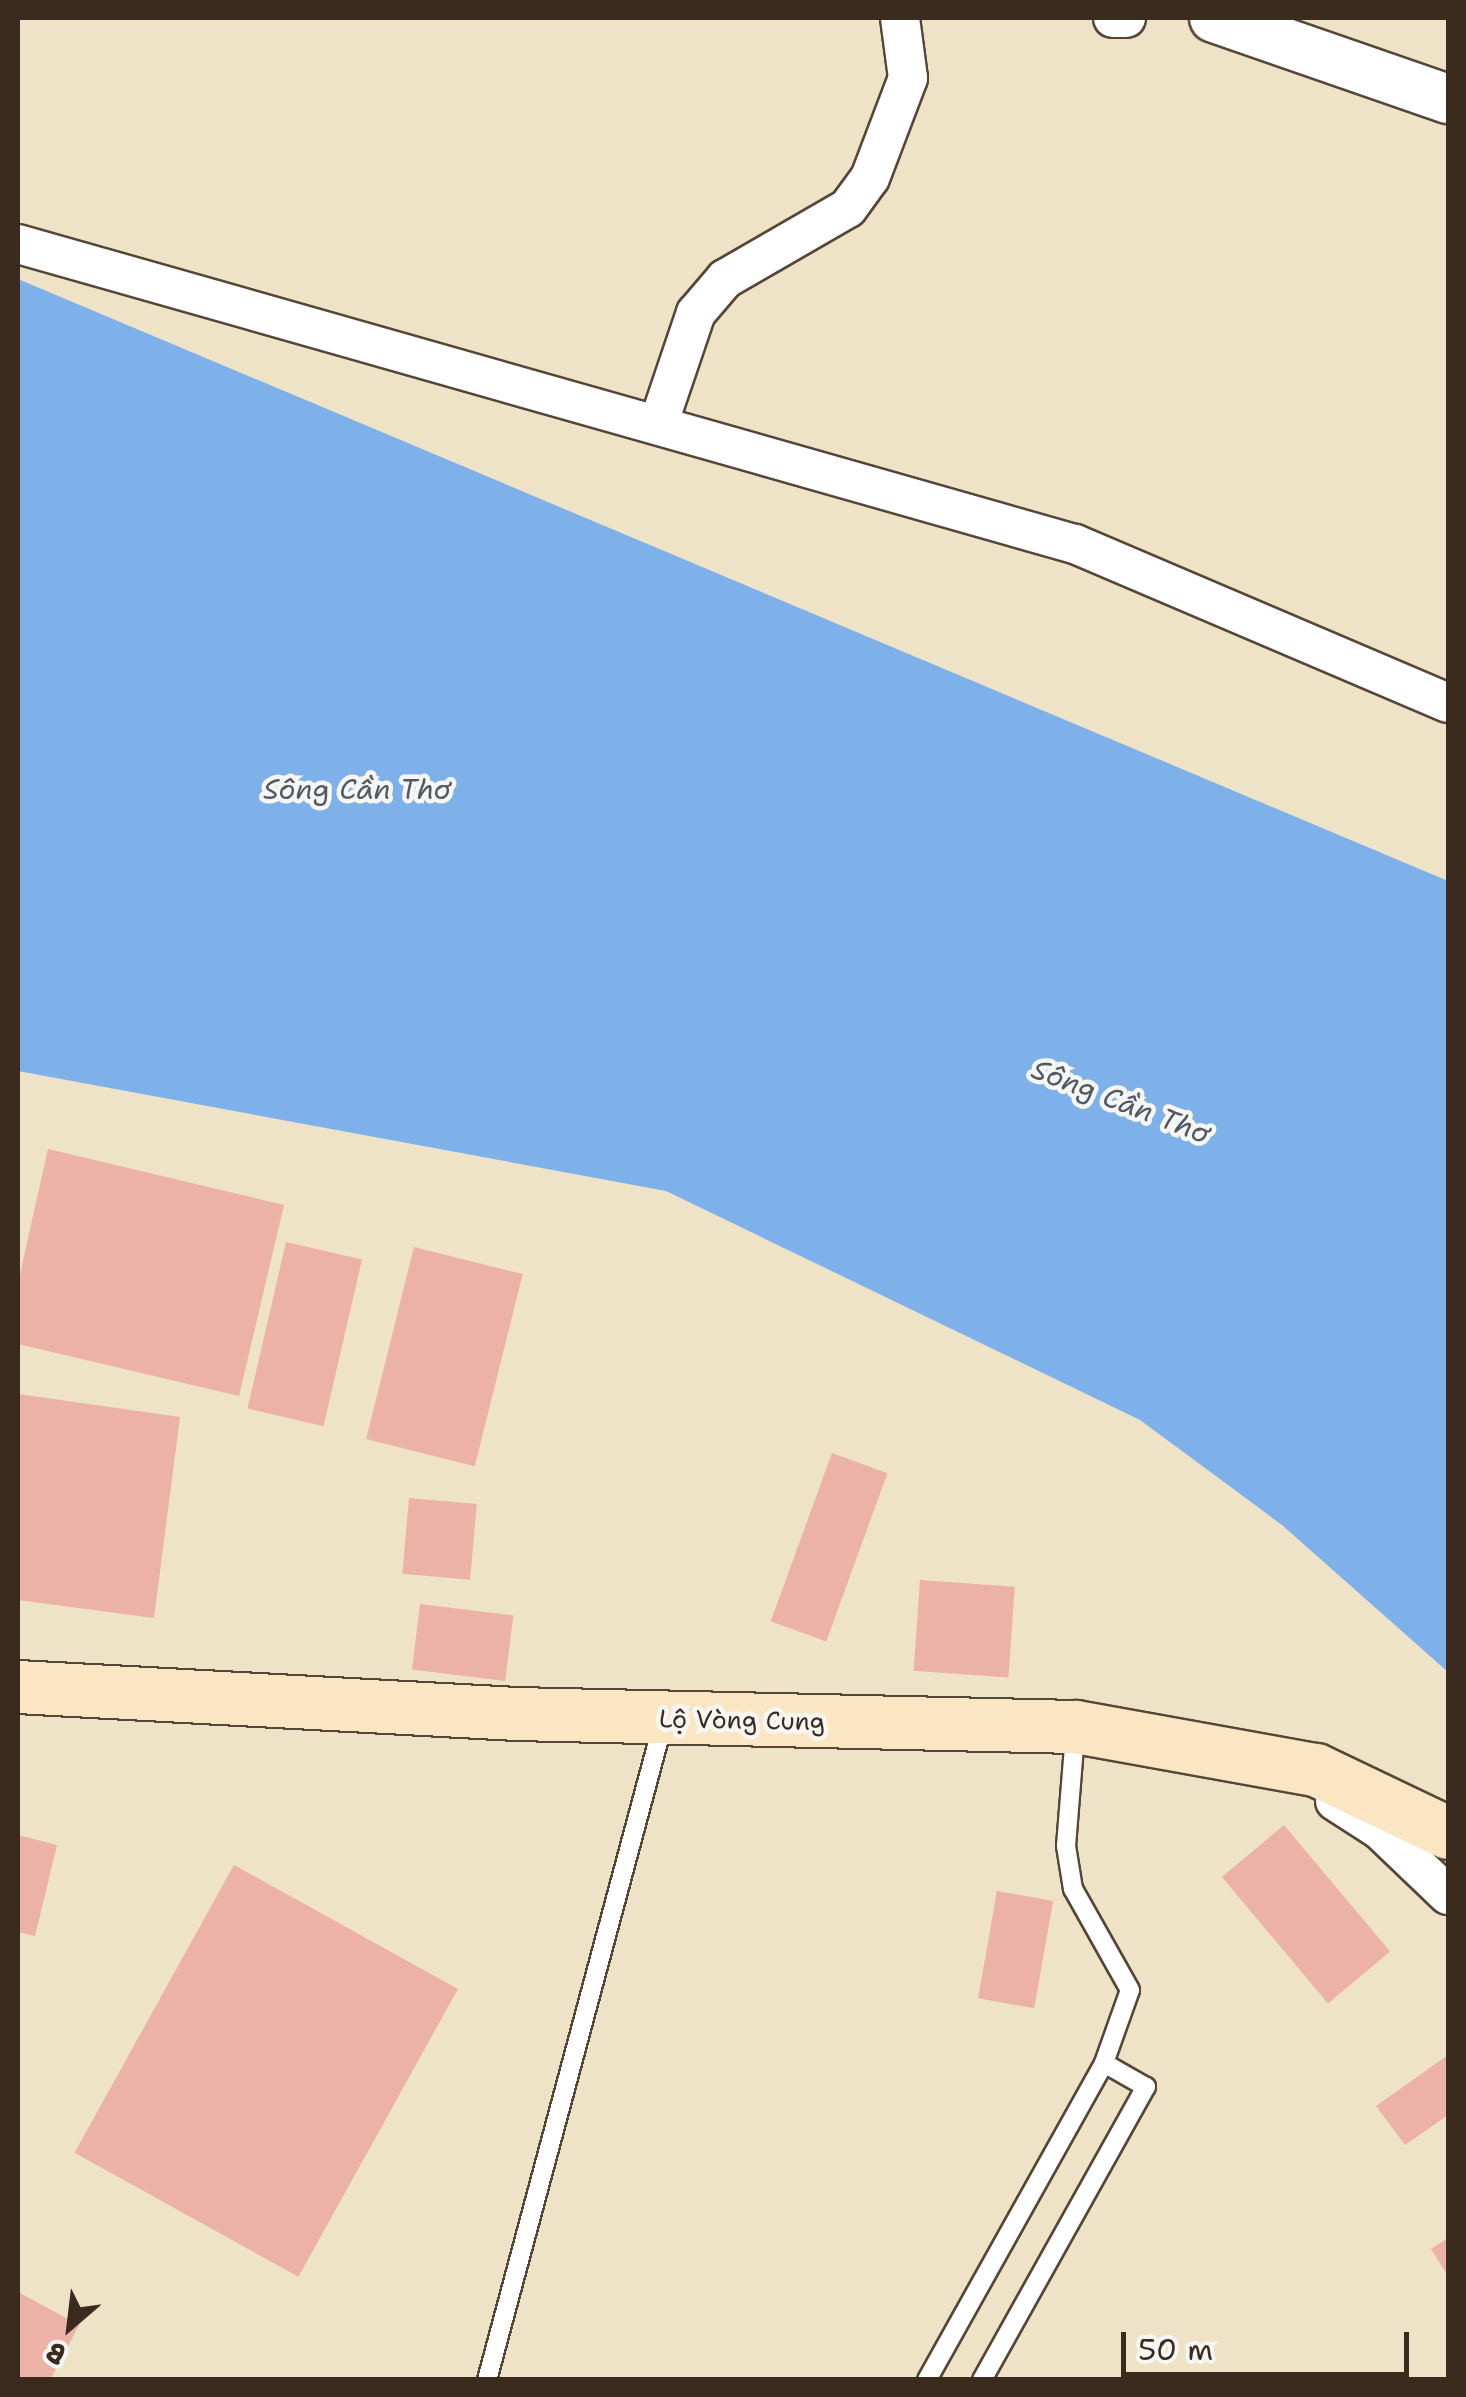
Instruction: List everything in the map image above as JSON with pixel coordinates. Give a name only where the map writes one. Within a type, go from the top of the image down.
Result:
[{"type":"main road","name":"Lộ Vòng Cung","points":[[18,1687],[665,1718],[1076,1727],[1316,1770],[1448,1833]]},
{"type":"street","points":[[660,422],[696,314],[724,279],[848,208],[870,178],[908,78],[900,18]]},
{"type":"street","points":[[1113,18],[1126,18]]},
{"type":"street","points":[[1214,18],[1448,99]]},
{"type":"street","points":[[18,244],[230,308],[660,422],[1075,544],[1448,702]]},
{"type":"street","points":[[1270,1759],[1380,1830],[1448,1895]]},
{"type":"lane","points":[[487,2380],[665,1718]]},
{"type":"lane","points":[[927,2380],[1104,2063],[1130,1990],[1074,1889],[1066,1846],[1076,1727]]},
{"type":"lane","points":[[982,2380],[1146,2087],[1104,2063]]},
{"type":"water","name":"Sông Cần Thơ","points":[[18,279],[1448,881],[1448,1672],[1282,1525],[1140,1420],[666,1191],[18,1071]]},
{"type":"building","points":[[48,1149],[284,1205],[239,1396],[18,1344],[18,1283]]},
{"type":"building","points":[[286,1242],[362,1260],[324,1426],[248,1409]]},
{"type":"building","points":[[414,1247],[523,1274],[475,1466],[366,1439]]},
{"type":"building","points":[[18,1394],[180,1417],[154,1618],[18,1600]]},
{"type":"building","points":[[832,1453],[887,1473],[826,1641],[771,1621]]},
{"type":"building","points":[[409,1498],[477,1504],[470,1580],[402,1574]]},
{"type":"building","points":[[920,1580],[1015,1587],[1008,1677],[914,1671]]},
{"type":"building","points":[[420,1604],[513,1615],[505,1681],[412,1670]]},
{"type":"building","points":[[1284,1825],[1390,1951],[1328,2003],[1222,1877]]},
{"type":"building","points":[[18,1835],[57,1845],[35,1936],[18,1932]]},
{"type":"building","points":[[234,1865],[458,1989],[298,2277],[74,2153]]},
{"type":"building","points":[[997,1891],[1053,1901],[1034,2008],[978,1998]]},
{"type":"building","points":[[1448,2055],[1448,2115],[1405,2145],[1376,2106]]},
{"type":"building","points":[[1448,2238],[1448,2276],[1431,2249]]},
{"type":"building","points":[[18,2292],[79,2325],[50,2380],[18,2380]]}]
